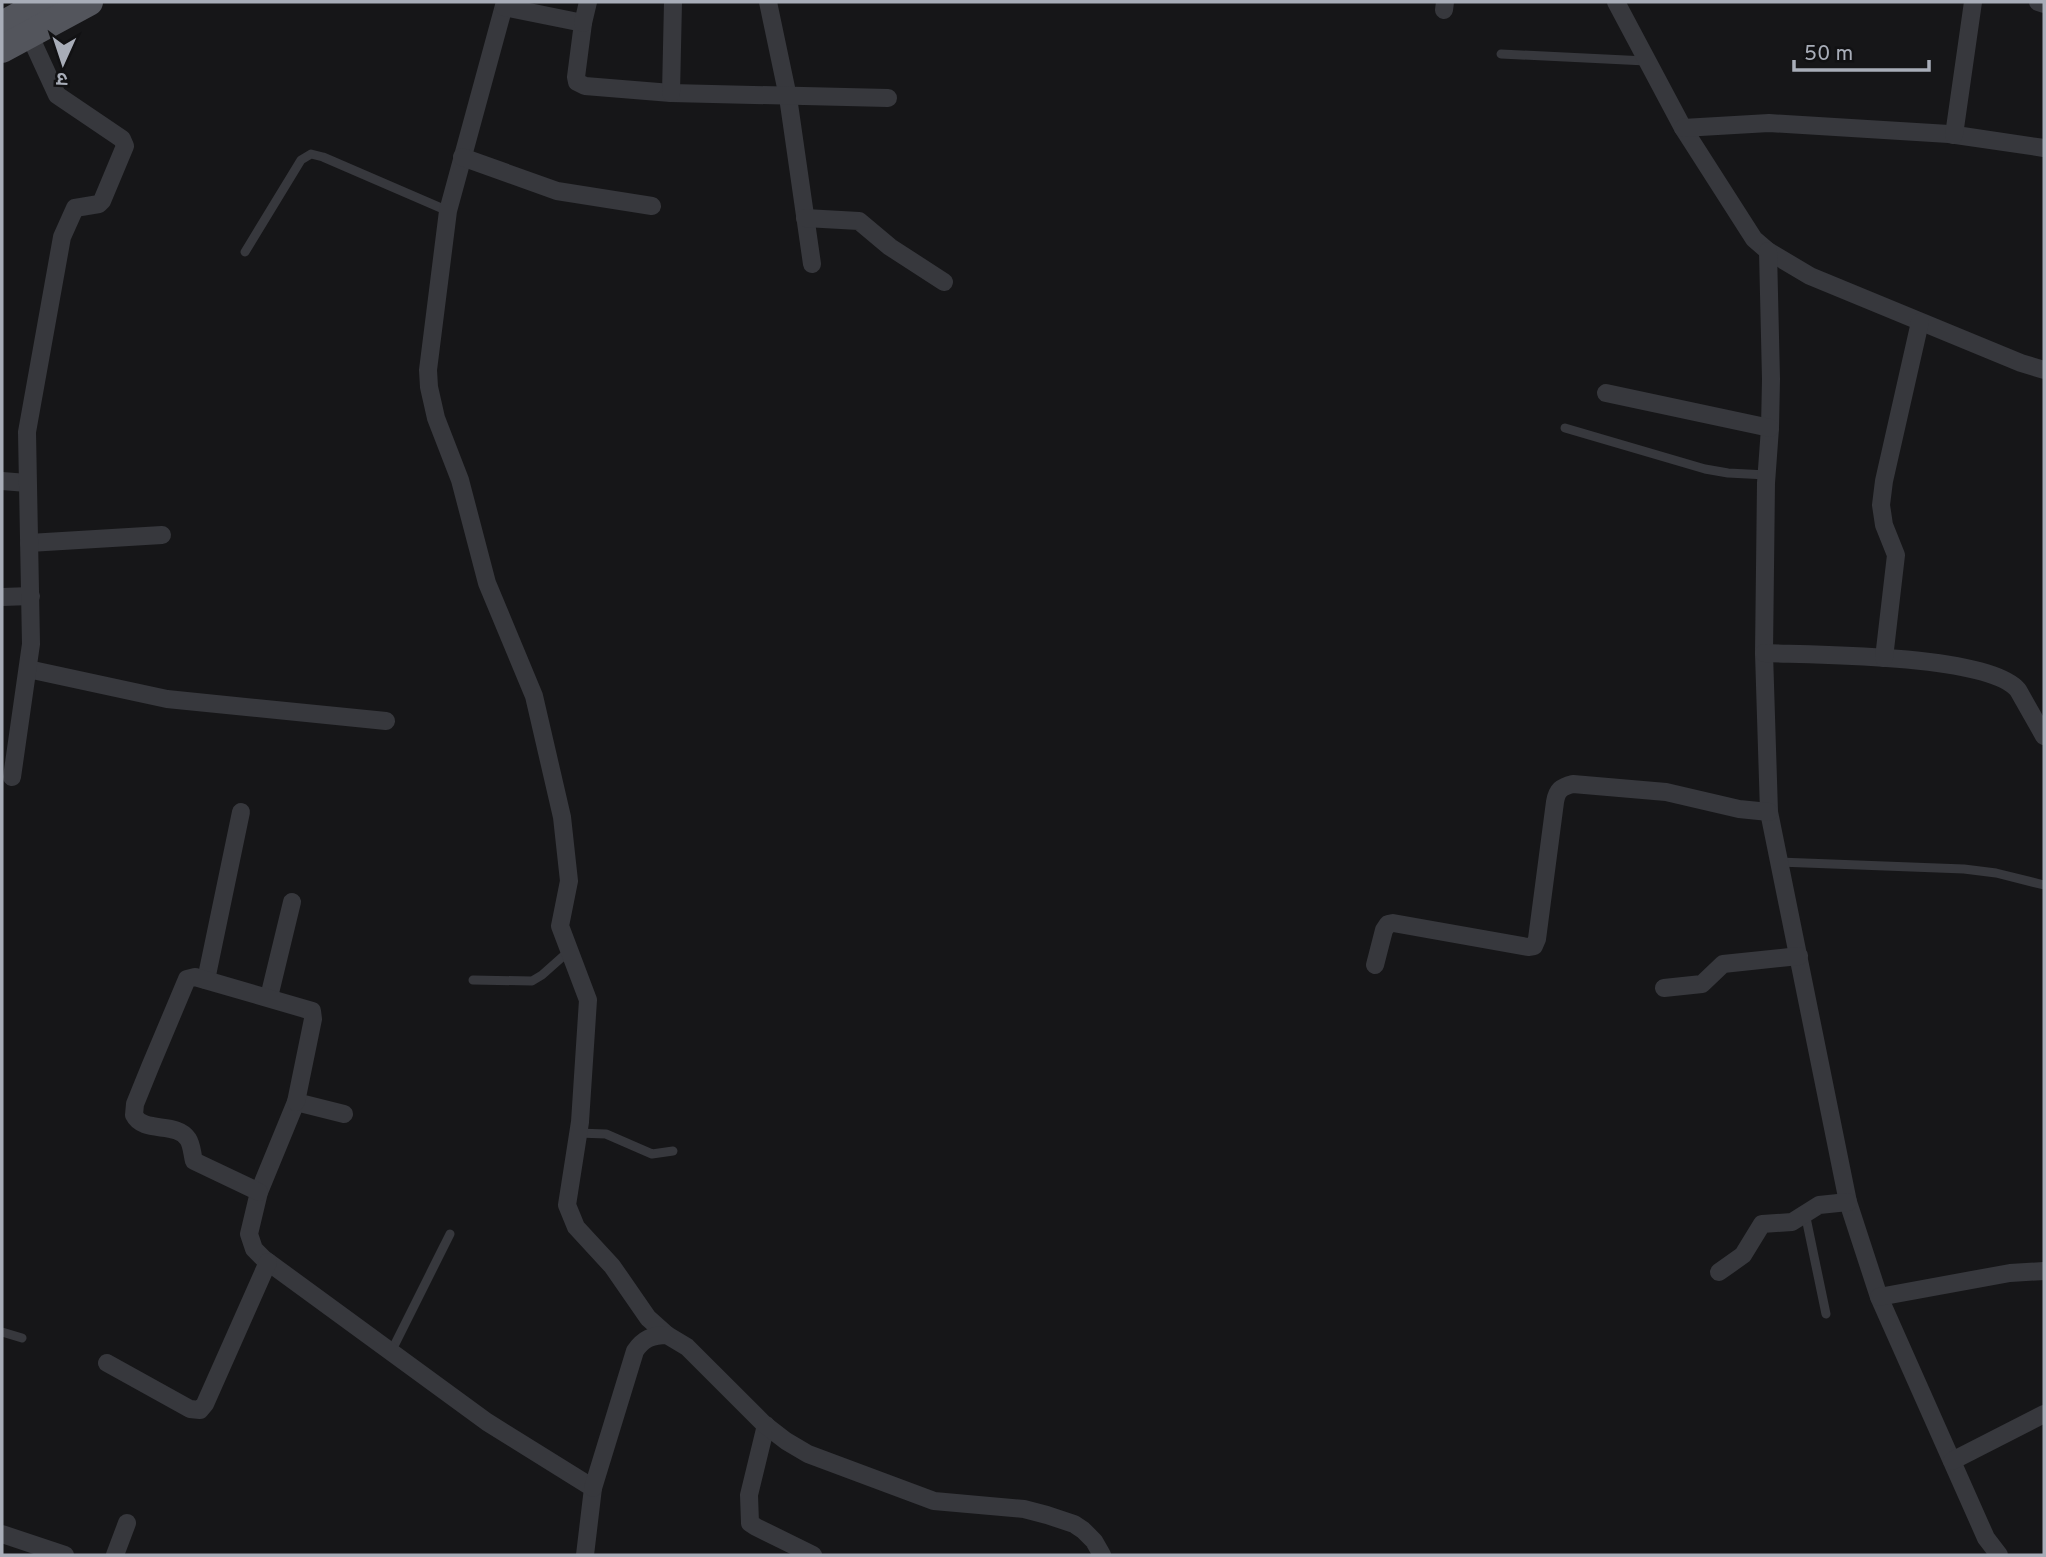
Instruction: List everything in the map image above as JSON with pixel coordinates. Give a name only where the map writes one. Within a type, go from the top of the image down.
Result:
[{"type":"main road","points":[[2,25],[44,2]]},
{"type":"main road","points":[[2,49],[89,2]]},
{"type":"street","points":[[588,2],[576,77],[580,84],[671,93],[888,98]]},
{"type":"street","points":[[671,93],[673,2]]},
{"type":"street","points":[[768,2],[788,97],[812,264]]},
{"type":"street","points":[[1616,2],[1683,128],[1754,239],[1768,251],[1810,276],[2044,370]]},
{"type":"street","points":[[1954,135],[1973,2]]},
{"type":"street","points":[[2038,2],[2044,4]]},
{"type":"street","points":[[583,23],[504,5],[448,211],[428,370],[436,418],[460,480],[487,583],[534,696],[565,837],[569,881],[560,926],[589,1000],[578,1133],[568,1194],[570,1215],[576,1227],[612,1266],[648,1318],[667,1335],[687,1347],[766,1426],[786,1441],[808,1454],[934,1501],[1024,1509],[1074,1524],[1094,1541],[1102,1555]]},
{"type":"street","points":[[12,776],[32,644],[27,432],[62,237],[75,208],[99,204],[102,201],[125,146],[121,139],[57,95],[29,34]]},
{"type":"street","points":[[1683,128],[1769,123],[1954,135],[2044,148]]},
{"type":"street","points":[[462,156],[557,191],[652,206]]},
{"type":"street","points":[[805,218],[859,221],[890,247],[944,282]]},
{"type":"street","points":[[1768,251],[1770,428],[1764,653],[1769,812],[1849,1202],[1879,1297],[1986,1538],[1998,1555]]},
{"type":"street","points":[[1884,658],[1896,555],[1884,525],[1881,505],[1920,322]]},
{"type":"street","points":[[1606,393],[1770,428]]},
{"type":"street","points":[[2,481],[27,483]]},
{"type":"street","points":[[29,543],[162,535]]},
{"type":"street","points":[[2,597],[31,596]]},
{"type":"street","points":[[1764,653],[1936,663],[1997,677],[2014,685],[2044,736]]},
{"type":"street","points":[[28,669],[167,699],[386,721]]},
{"type":"street","points":[[1375,965],[1388,923],[1534,946],[1555,802],[1558,790],[1563,786],[1573,784],[1666,792],[1769,812]]},
{"type":"street","points":[[206,980],[241,812]]},
{"type":"street","points":[[269,997],[292,902]]},
{"type":"street","points":[[1664,988],[1702,984],[1723,964],[1798,956]]},
{"type":"street","points":[[259,1192],[194,1161],[190,1142],[183,1134],[141,1123],[134,1115],[135,1104],[185,981],[189,977],[308,1008],[314,1015],[296,1102],[259,1192],[249,1234],[254,1249],[486,1422],[593,1488]]},
{"type":"street","points":[[296,1102],[344,1114]]},
{"type":"street","points":[[1718,1272],[1743,1255],[1759,1226],[1789,1222],[1819,1205],[1849,1202]]},
{"type":"street","points":[[107,1363],[190,1409],[200,1410],[268,1262]]},
{"type":"street","points":[[1879,1297],[2010,1273],[2044,1271]]},
{"type":"street","points":[[585,1555],[593,1488],[635,1352],[640,1343],[648,1338],[667,1335]]},
{"type":"street","points":[[1952,1461],[2044,1414]]},
{"type":"street","points":[[766,1426],[749,1495],[750,1523],[813,1555]]},
{"type":"street","points":[[115,1555],[127,1523]]},
{"type":"street","points":[[2,1534],[65,1555]]},
{"type":"lane","points":[[1501,54],[1646,61]]},
{"type":"lane","points":[[245,252],[301,160],[311,154],[448,211]]},
{"type":"lane","points":[[1564,428],[1705,469],[1767,475]]},
{"type":"lane","points":[[1779,862],[1964,869],[1996,873],[2044,885]]},
{"type":"lane","points":[[473,979],[532,981],[569,951]]},
{"type":"lane","points":[[578,1133],[606,1134],[652,1154],[673,1152]]},
{"type":"lane","points":[[1805,1213],[1826,1314]]},
{"type":"lane","points":[[391,1352],[450,1234]]},
{"type":"lane","points":[[2,1332],[22,1338]]}]
